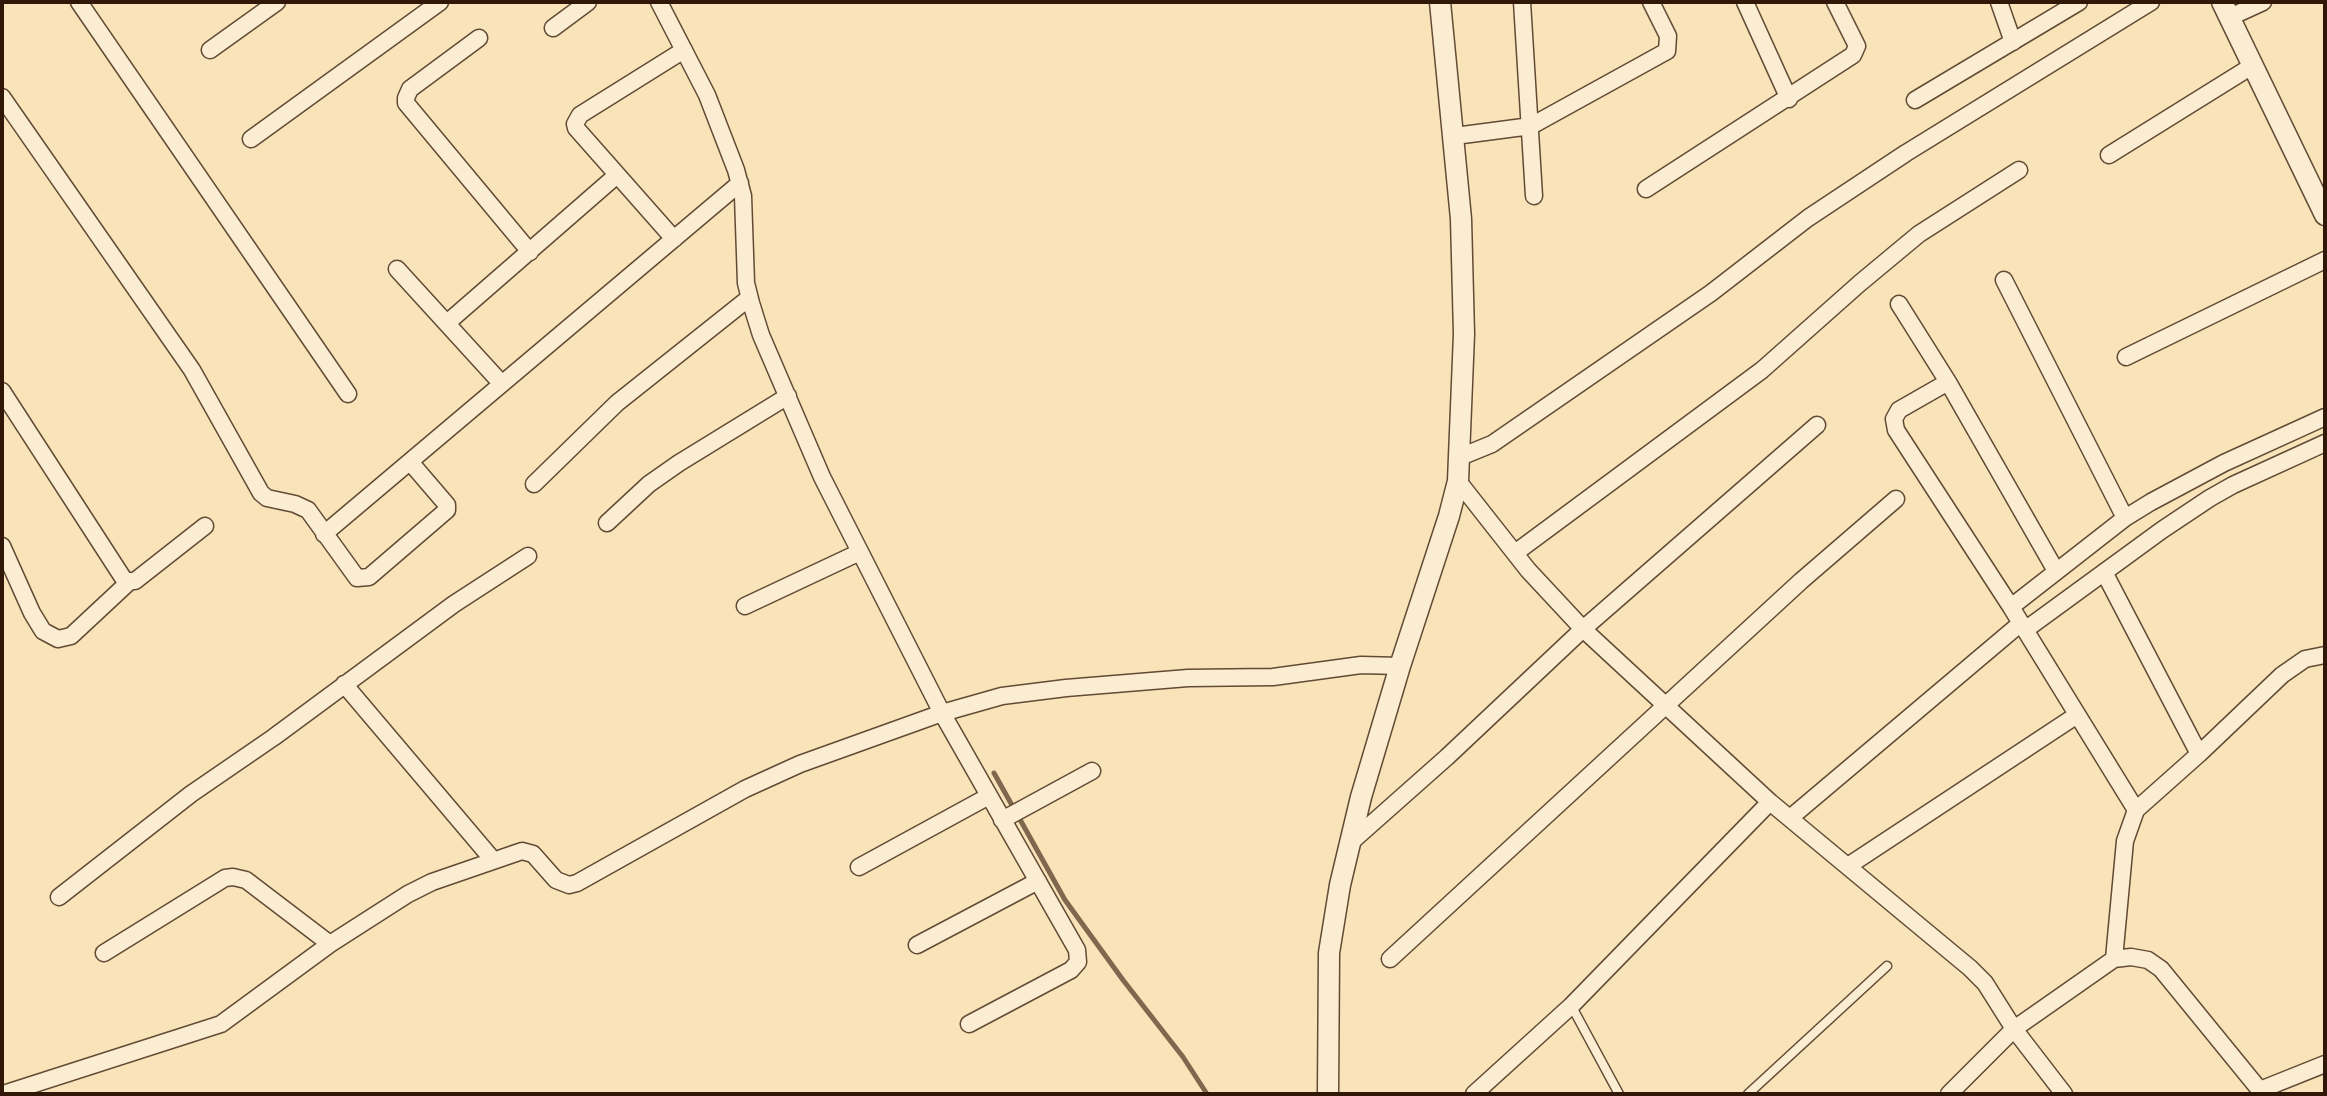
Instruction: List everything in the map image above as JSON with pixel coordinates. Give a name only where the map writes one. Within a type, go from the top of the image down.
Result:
[{"type":"street","points":[[79,2],[348,394]]},
{"type":"street","points":[[210,50],[277,2]]},
{"type":"street","points":[[251,139],[440,2]]},
{"type":"street","points":[[553,28],[588,2]]},
{"type":"street","points":[[659,2],[722,129],[743,196],[749,298],[761,335],[822,477],[942,713],[989,796],[1012,816],[1038,881],[1077,950],[1078,962],[1071,970],[969,1024]]},
{"type":"street","points":[[1328,1094],[1331,930],[1350,843],[1400,666],[1458,481],[1464,292],[1455,136],[1440,2]]},
{"type":"street","points":[[1522,2],[1534,196]]},
{"type":"street","points":[[1455,136],[1531,126],[1667,51],[1668,36],[1651,2]]},
{"type":"street","points":[[1745,2],[1789,99]]},
{"type":"street","points":[[1646,189],[1789,99],[1857,51],[1835,2]]},
{"type":"street","points":[[1999,2],[2013,42]]},
{"type":"street","points":[[1915,100],[2077,2]]},
{"type":"street","points":[[1460,457],[1492,444],[1711,293],[1808,218],[1906,153],[2151,2]]},
{"type":"street","points":[[2263,2],[2225,10],[2252,66],[2319,186],[2325,215]]},
{"type":"street","points":[[479,38],[410,89],[406,103],[530,252]]},
{"type":"street","points":[[674,239],[576,128],[577,120],[684,50]]},
{"type":"street","points":[[2109,155],[2252,66]]},
{"type":"street","points":[[2,97],[192,370],[261,493],[267,498],[308,510],[355,576],[362,580],[447,510],[447,505],[411,463]]},
{"type":"street","points":[[1515,553],[1762,370],[1919,234],[2019,170]]},
{"type":"street","points":[[447,323],[617,175]]},
{"type":"street","points":[[324,534],[740,183]]},
{"type":"street","points":[[2126,357],[2325,260]]},
{"type":"street","points":[[397,269],[501,383]]},
{"type":"street","points":[[2004,280],[2125,518]]},
{"type":"street","points":[[534,484],[617,403],[749,298]]},
{"type":"street","points":[[1899,304],[1948,382],[2056,571]]},
{"type":"street","points":[[1948,382],[1899,410],[1895,414],[1894,424],[2136,810]]},
{"type":"street","points":[[2,391],[121,577],[129,582]]},
{"type":"street","points":[[607,523],[649,484],[788,396]]},
{"type":"street","points":[[2011,607],[2125,518],[2224,463],[2325,417]]},
{"type":"street","points":[[1350,843],[1583,629],[1817,425]]},
{"type":"street","points":[[1790,818],[2023,627],[2162,530],[2233,485],[2325,443]]},
{"type":"street","points":[[1458,481],[1515,553],[1583,629],[1770,802],[1970,968],[2002,1006],[2014,1029],[2064,1094]]},
{"type":"street","points":[[1390,959],[1801,581],[1896,499]]},
{"type":"street","points":[[2,546],[32,613],[43,631],[58,639],[71,636],[129,582],[135,581],[205,526]]},
{"type":"street","points":[[745,606],[860,552]]},
{"type":"street","points":[[59,897],[191,794],[274,737],[476,588],[528,556]]},
{"type":"street","points":[[2104,572],[2199,754]]},
{"type":"street","points":[[2114,959],[2125,841],[2136,810],[2296,664],[2325,655]]},
{"type":"street","points":[[3,1094],[221,1024],[330,944],[432,882],[517,851],[533,854],[556,880],[569,885],[577,883],[745,789],[800,764],[942,713],[1002,696],[1066,688],[1188,678],[1273,677],[1361,665],[1400,666]]},
{"type":"street","points":[[344,684],[493,860]]},
{"type":"street","points":[[1848,866],[2077,715]]},
{"type":"street","points":[[1012,816],[1092,771]]},
{"type":"street","points":[[859,867],[989,796]]},
{"type":"street","points":[[1474,1094],[1571,1006],[1770,802]]},
{"type":"street","points":[[104,953],[225,878],[233,877],[246,880],[330,944]]},
{"type":"street","points":[[917,945],[1038,881]]},
{"type":"street","points":[[1949,1094],[2014,1029],[2114,959],[2131,957],[2148,960],[2161,969],[2261,1092],[2325,1064]]},
{"type":"lane","points":[[1748,1094],[1887,966]]},
{"type":"lane","points":[[1571,1006],[1619,1094]]},
{"type":"waterway","points":[[994,773],[1065,900],[1183,1057],[1207,1094]]}]
